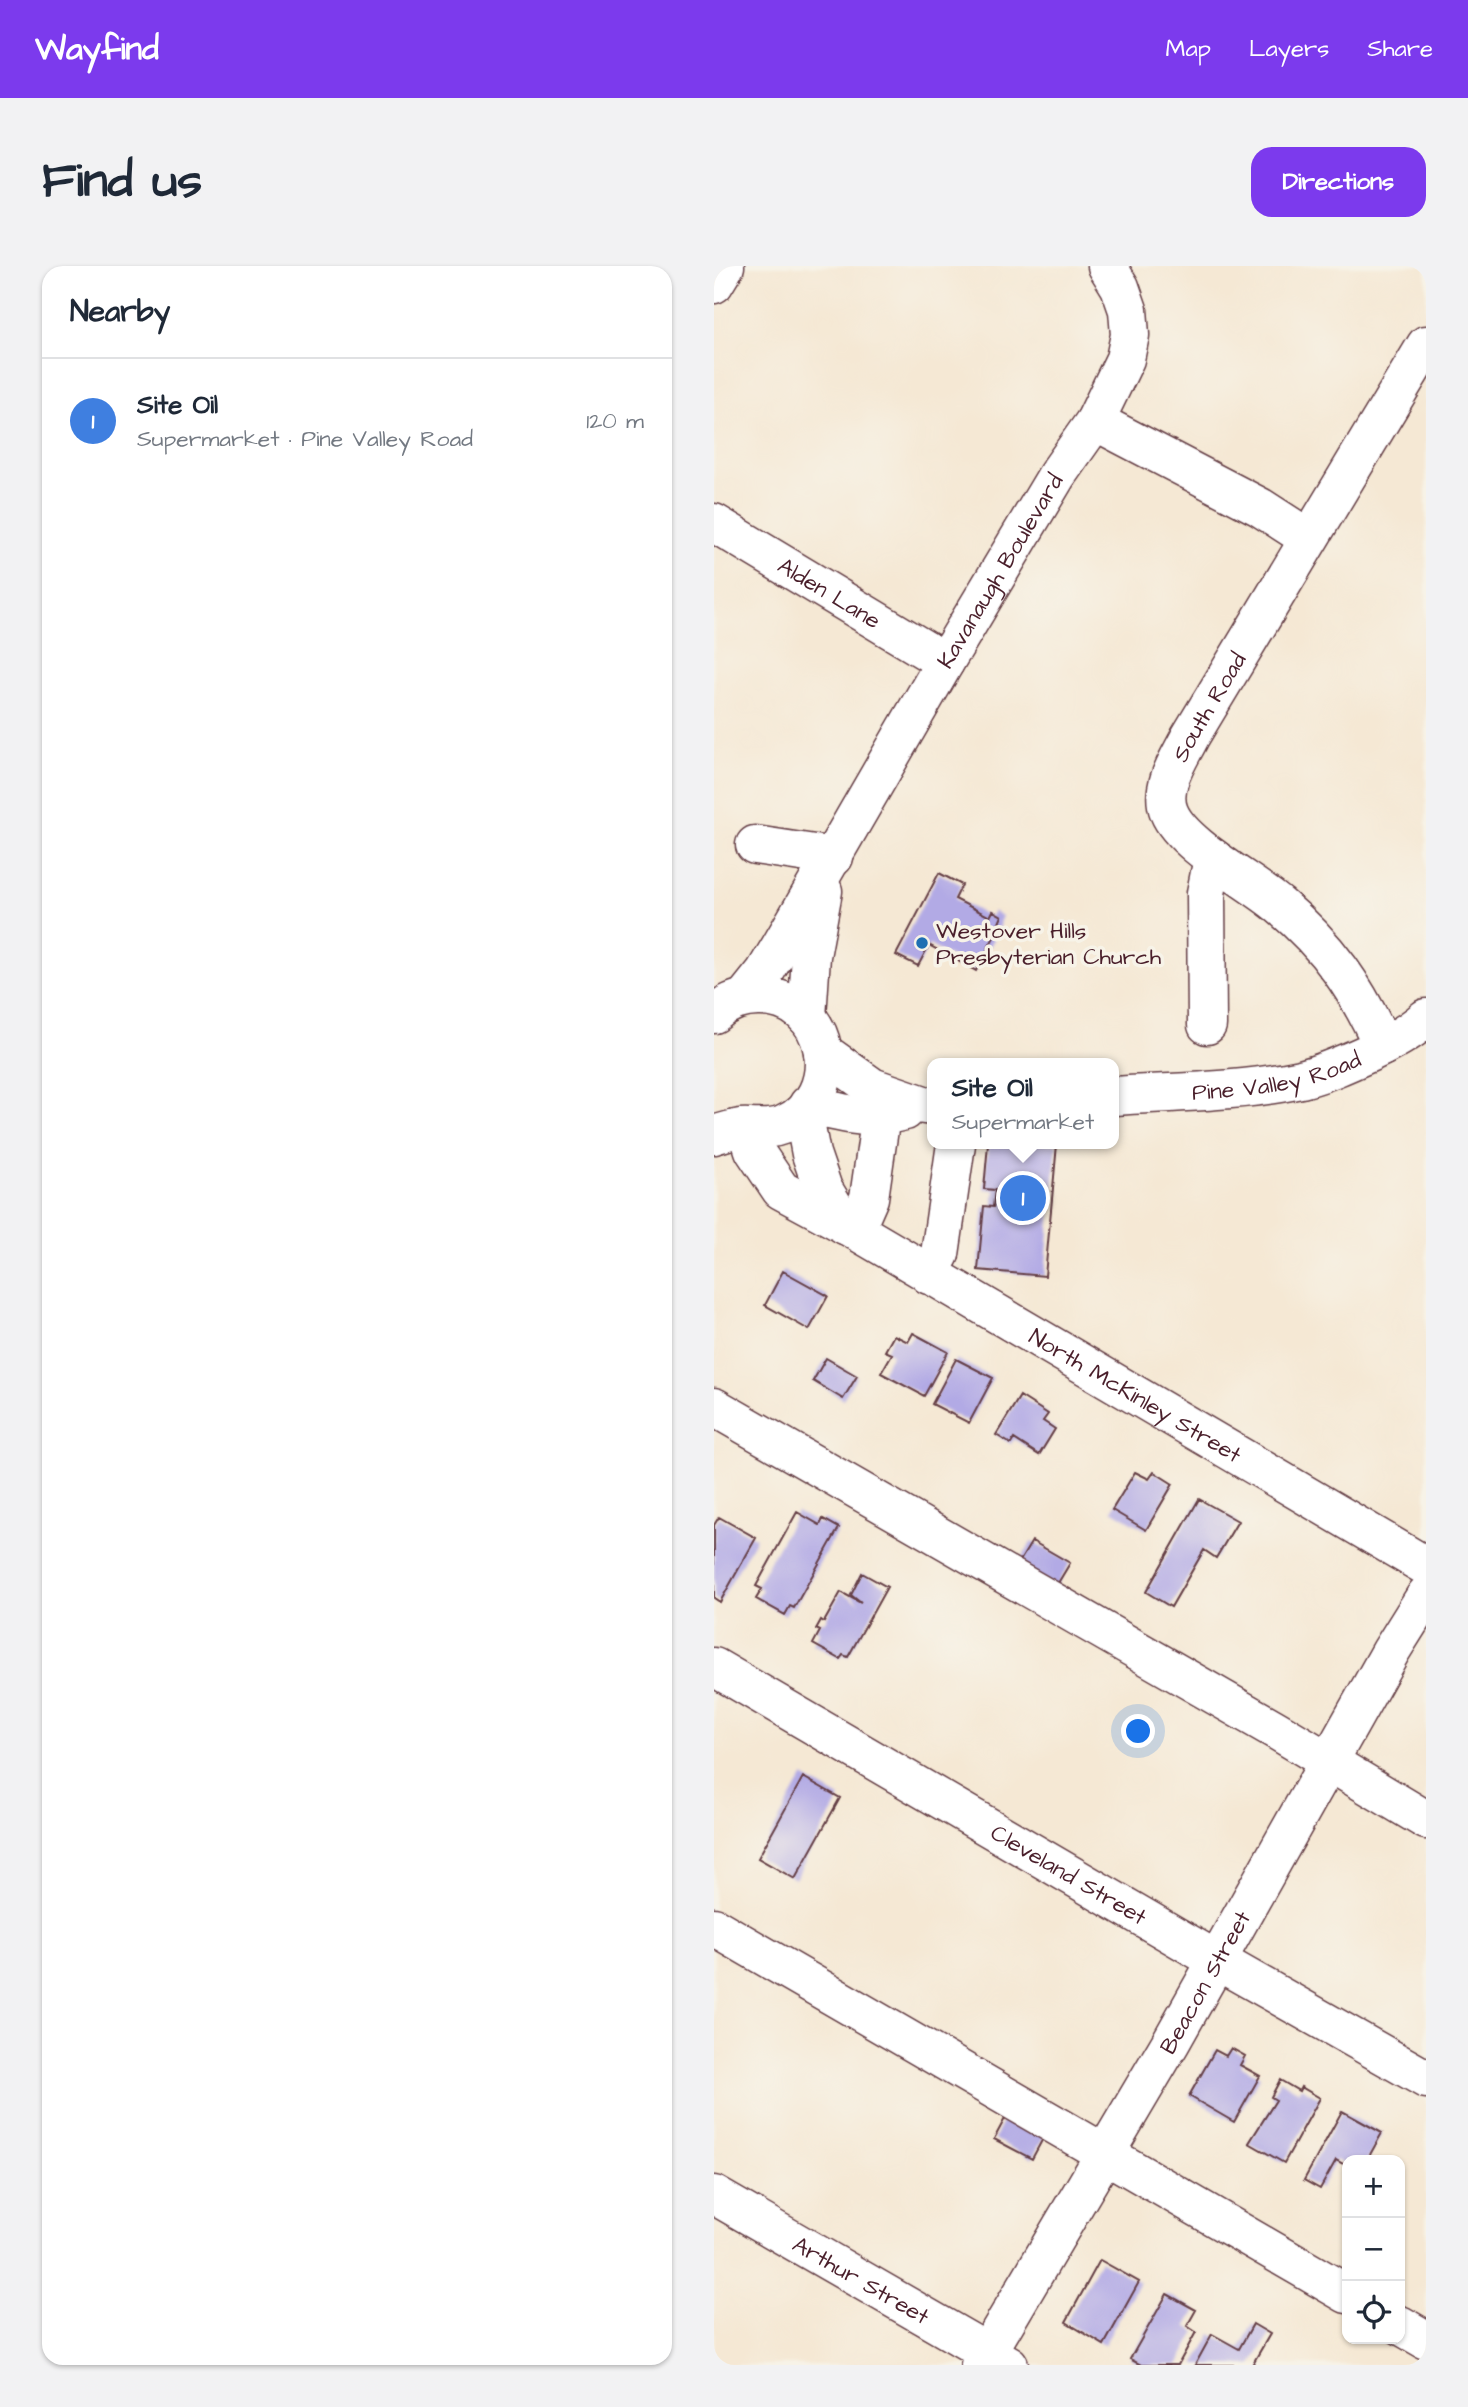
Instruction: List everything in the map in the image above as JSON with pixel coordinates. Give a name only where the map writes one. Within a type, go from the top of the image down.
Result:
[{"type":"street","points":[[714,284],[725,266]]},
{"type":"street","name":"Kavanaugh Boulevard","points":[[724,1005],[765,972],[831,863],[945,662],[1057,475],[1095,421],[1125,359],[1130,335],[1128,310],[1120,286],[1107,266]]},
{"type":"street","name":"South Road","points":[[1383,1046],[1364,1004],[1313,935],[1278,904],[1199,847],[1175,823],[1168,811],[1166,791],[1189,737],[1426,345]]},
{"type":"street","points":[[1095,421],[1260,507],[1308,538]]},
{"type":"street","name":"Alden Lane","points":[[714,523],[945,662]]},
{"type":"street","points":[[755,845],[831,863],[811,956],[807,1017]]},
{"type":"street","points":[[1206,1025],[1206,892],[1213,858]]},
{"type":"street","points":[[724,1005],[768,996],[789,1004],[807,1017],[820,1037],[825,1058],[822,1079],[806,1109],[782,1125],[761,1130],[729,1126]]},
{"type":"street","name":"Pine Valley Road","points":[[1119,1096],[1259,1086],[1304,1078],[1383,1046],[1426,1018]]},
{"type":"street","points":[[823,1052],[872,1087],[927,1106]]},
{"type":"street","points":[[878,1132],[927,1107]]},
{"type":"street","points":[[806,1109],[861,1117],[878,1132]]},
{"type":"street","points":[[806,1109],[811,1154],[823,1189],[850,1227],[869,1198],[878,1132]]},
{"type":"street","name":"North McKinley Street","points":[[729,1126],[754,1150],[781,1190],[850,1227],[1426,1566]]},
{"type":"street","points":[[929,1275],[940,1254],[955,1149]]},
{"type":"street","points":[[714,1407],[1426,1820]]},
{"type":"street","name":"Beacon Street","points":[[992,2361],[1104,2154],[1171,2042],[1391,1651],[1426,1595]]},
{"type":"street","name":"Cleveland Street","points":[[714,1667],[1216,1960],[1426,2079]]},
{"type":"street","points":[[714,1927],[1342,2291]]},
{"type":"street","name":"Arthur Street","points":[[714,2195],[992,2361]]},
{"type":"street","points":[[1405,2328],[1426,2340]]},
{"type":"building","points":[[939,873],[962,885],[955,899],[990,917],[993,911],[1002,916],[999,923],[1001,924],[976,971],[929,945],[918,966],[896,955]]},
{"type":"building","points":[[988,1149],[1057,1149],[1045,1276],[978,1270],[984,1206],[993,1207],[995,1190],[984,1189]]},
{"type":"building","points":[[783,1271],[828,1296],[809,1330],[765,1305]]},
{"type":"building","points":[[913,1333],[948,1352],[924,1396],[881,1373],[892,1354],[885,1351],[894,1335],[908,1342]]},
{"type":"building","points":[[826,1358],[857,1376],[843,1399],[813,1381]]},
{"type":"building","points":[[956,1359],[993,1378],[969,1423],[932,1404]]},
{"type":"building","points":[[1020,1396],[1048,1414],[1043,1421],[1055,1429],[1039,1455],[1014,1439],[1011,1444],[996,1435]]},
{"type":"building","points":[[1135,1472],[1149,1479],[1154,1472],[1173,1484],[1146,1530],[1112,1510]]},
{"type":"building","points":[[1199,1499],[1238,1521],[1216,1558],[1204,1550],[1171,1607],[1146,1592]]},
{"type":"building","points":[[797,1512],[820,1525],[823,1519],[839,1528],[794,1608],[790,1606],[785,1615],[756,1599],[762,1589],[756,1586]]},
{"type":"building","points":[[719,1517],[756,1538],[720,1602],[714,1598],[714,1525]]},
{"type":"building","points":[[1032,1541],[1070,1563],[1055,1588],[1017,1566]]},
{"type":"building","points":[[862,1573],[887,1587],[848,1657],[843,1655],[840,1659],[813,1644],[820,1631],[816,1629],[821,1620],[824,1622],[841,1592],[861,1603],[851,1595]]},
{"type":"building","points":[[803,1777],[840,1798],[795,1879],[758,1858]]},
{"type":"building","points":[[1231,2048],[1245,2056],[1240,2065],[1260,2076],[1234,2122],[1189,2096],[1215,2050],[1226,2056]]},
{"type":"building","points":[[1280,2080],[1299,2091],[1301,2087],[1320,2098],[1284,2163],[1249,2143],[1276,2100],[1271,2097]]},
{"type":"building","points":[[1009,2111],[1047,2131],[1032,2159],[994,2139]]},
{"type":"building","points":[[1342,2111],[1382,2133],[1370,2155],[1342,2155],[1342,2163],[1336,2160],[1320,2189],[1304,2180]]},
{"type":"building","points":[[1100,2260],[1139,2282],[1104,2345],[1066,2322]]},
{"type":"building","points":[[1167,2294],[1196,2310],[1187,2326],[1196,2332],[1178,2365],[1141,2365],[1130,2359]]},
{"type":"building","points":[[1253,2324],[1270,2334],[1252,2365],[1195,2365],[1212,2334],[1239,2349]]},
{"type":"place","name":"Westover Hills Presbyterian Church","points":[[922,943]]},
{"type":"place","name":"Site Oil","points":[[1023,1198]]}]
